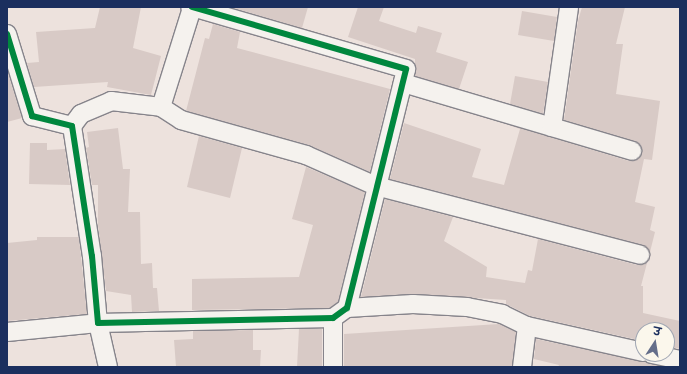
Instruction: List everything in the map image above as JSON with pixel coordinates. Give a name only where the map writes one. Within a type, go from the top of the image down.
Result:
[{"type":"street","points":[[161,107],[191,7],[406,69],[376,186],[340,313],[333,367]]},
{"type":"street","points":[[552,127],[569,7]]},
{"type":"street","points":[[7,34],[32,116],[72,126]]},
{"type":"street","points":[[403,83],[632,151]]},
{"type":"street","points":[[108,367],[98,323],[92,256],[72,126],[82,114],[111,100],[161,107],[180,120],[306,155],[376,186],[640,255]]},
{"type":"street","points":[[7,332],[98,323],[340,313],[413,304],[467,307],[502,314],[527,326],[635,350]]},
{"type":"street","points":[[522,367],[527,326]]},
{"type":"building","points":[[100,7],[141,7],[133,48],[161,56],[151,95],[107,87],[108,82],[34,87],[27,63],[39,62],[36,32],[95,28]]},
{"type":"building","points":[[230,7],[308,7],[302,28]]},
{"type":"building","points":[[358,7],[384,7],[379,21],[416,33],[418,26],[442,33],[436,52],[468,62],[459,89],[415,76],[415,59],[348,37]]},
{"type":"building","points":[[582,7],[625,7],[616,44],[623,44],[616,94],[660,101],[652,160],[644,159],[635,202],[655,207],[650,230],[655,232],[650,252],[643,245],[390,179],[404,123],[481,149],[472,177],[504,185],[520,129],[506,124],[629,161],[639,159],[642,149],[635,141],[564,120],[578,21]]},
{"type":"building","points":[[522,11],[557,17],[554,41],[518,35]]},
{"type":"building","points":[[213,24],[240,32],[237,48],[390,89],[370,172],[309,145],[186,111],[205,38],[209,39]]},
{"type":"building","points":[[7,70],[22,118],[7,122]]},
{"type":"building","points":[[515,76],[548,82],[543,114],[510,104]]},
{"type":"building","points":[[118,128],[123,169],[130,169],[128,212],[140,212],[141,264],[152,263],[153,288],[157,288],[159,311],[132,312],[131,295],[106,291],[98,225],[98,185],[92,185],[86,148],[89,147],[87,132]]},
{"type":"building","points":[[199,136],[242,148],[230,198],[187,187]]},
{"type":"building","points":[[30,143],[47,143],[47,150],[65,149],[70,185],[29,184]]},
{"type":"building","points":[[306,167],[365,192],[338,302],[330,308],[192,310],[192,279],[299,277],[313,225],[292,219]]},
{"type":"building","points":[[385,199],[453,217],[444,241],[487,267],[486,277],[525,283],[528,270],[532,271],[538,239],[637,265],[647,263],[641,286],[643,286],[643,313],[680,321],[680,349],[675,348],[675,322],[635,322],[635,339],[530,316],[506,304],[506,300],[414,294],[361,297]]},
{"type":"building","points":[[37,237],[79,237],[87,314],[7,321],[7,243],[37,240]]},
{"type":"building","points":[[499,324],[516,332],[512,367],[344,367],[344,334]]},
{"type":"building","points":[[299,329],[322,329],[322,367],[297,367]]},
{"type":"building","points":[[253,330],[253,350],[261,350],[260,367],[176,367],[174,340],[193,339],[193,331]]},
{"type":"building","points":[[536,339],[663,367],[558,367],[559,365],[534,359]]},
{"type":"cycle path","points":[[7,34],[32,116],[72,126],[92,256],[98,323],[333,318],[347,308],[406,69],[192,7]]}]
